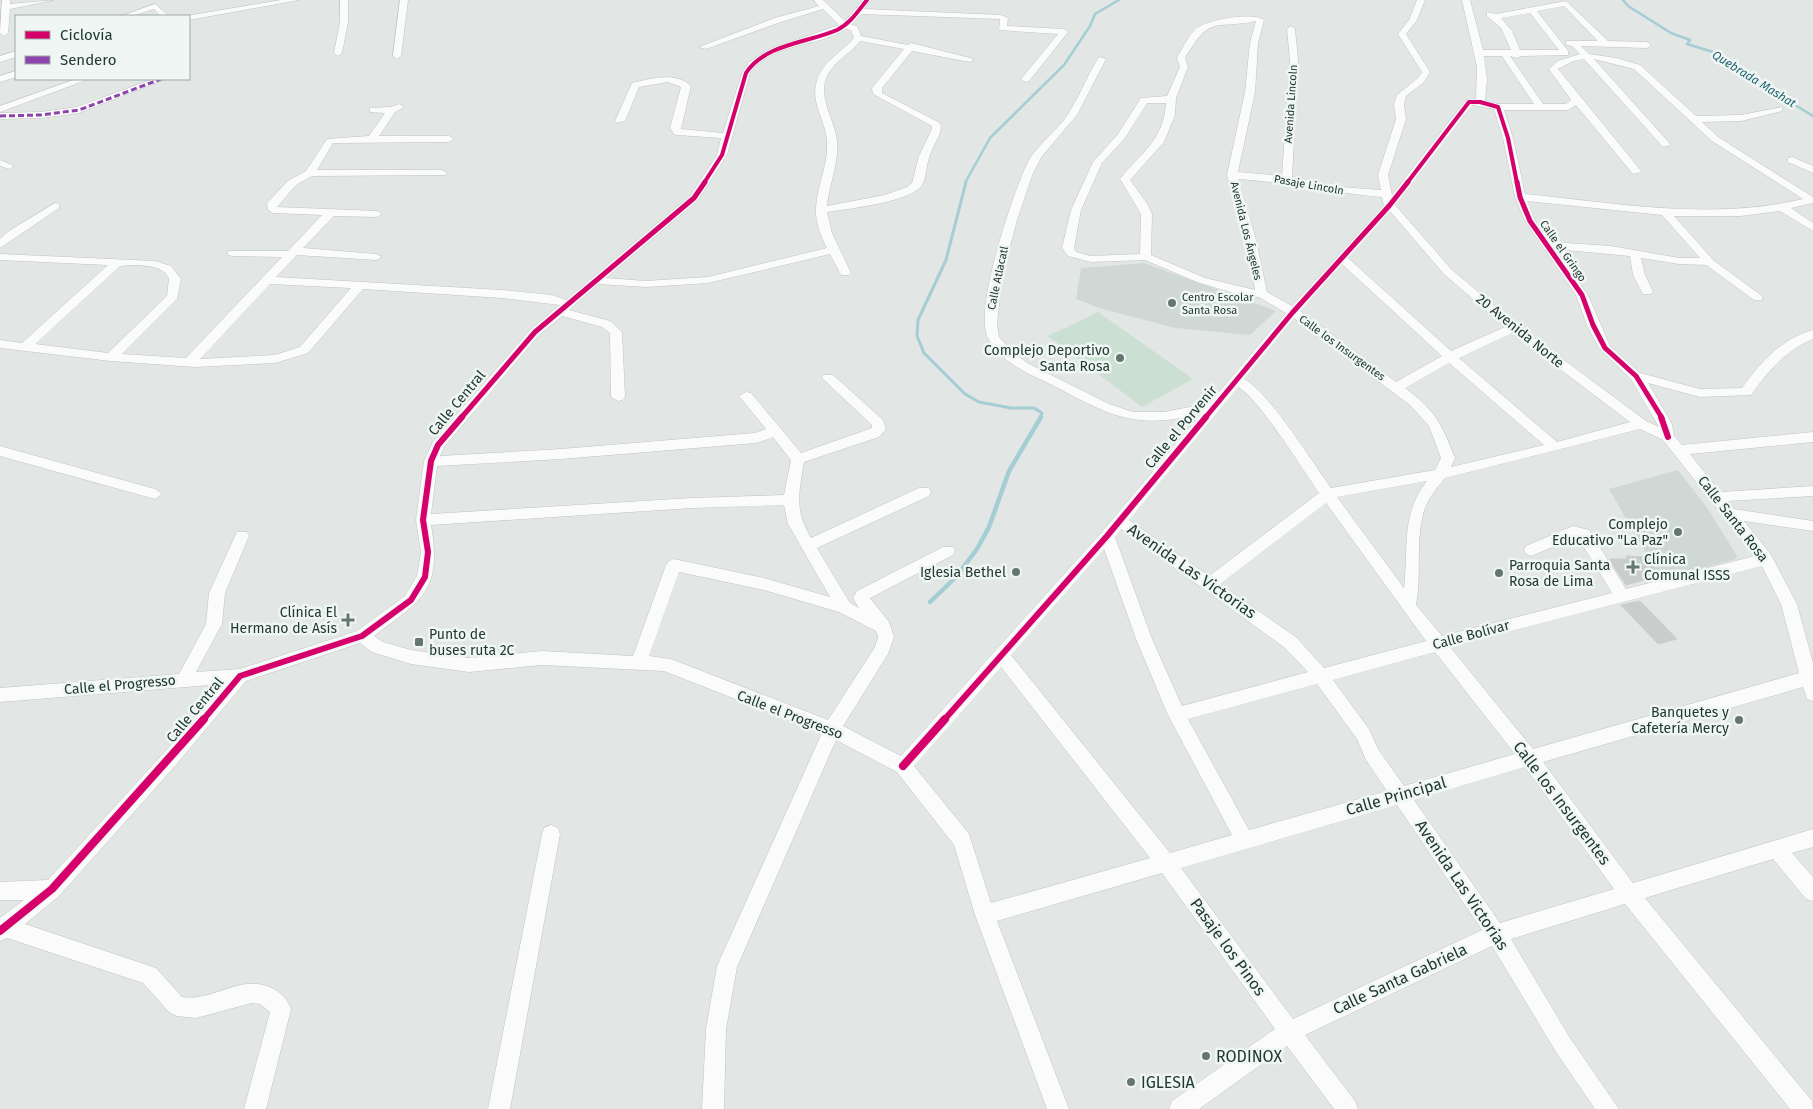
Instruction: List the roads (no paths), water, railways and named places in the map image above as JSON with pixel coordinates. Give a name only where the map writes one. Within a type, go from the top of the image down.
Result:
[{"type":"street","points":[[4,33],[4,5],[50,0]]},
{"type":"street","points":[[249,10],[263,0]]},
{"type":"street","points":[[190,18],[249,10],[295,0]]},
{"type":"street","points":[[338,53],[344,22],[344,0]]},
{"type":"street","points":[[397,56],[404,0]]},
{"type":"street","name":"Calle Central","points":[[2,929],[52,889],[169,760],[240,676],[362,636],[411,600],[425,577],[428,552],[423,520],[431,461],[438,445],[535,332],[598,281],[694,198],[722,155],[746,73],[752,64],[773,51],[825,35],[845,26],[867,0]]},
{"type":"street","points":[[1388,200],[1383,175],[1401,119],[1399,104],[1402,95],[1421,80],[1426,72],[1402,34],[1413,20],[1421,0]]},
{"type":"street","points":[[1466,0],[1479,53],[1484,94],[1477,102],[1498,107],[1541,108],[1568,107],[1576,100]]},
{"type":"street","points":[[703,47],[821,3],[845,26],[854,28],[858,38]]},
{"type":"street","points":[[1517,55],[1511,34],[1493,16],[1533,11],[1566,3],[1606,44]]},
{"type":"street","points":[[942,14],[945,4]]},
{"type":"street","points":[[128,15],[154,6],[164,15]]},
{"type":"street","points":[[859,10],[1001,17],[1004,18],[1002,28],[1064,32],[1026,79]]},
{"type":"street","points":[[1479,53],[1517,55],[1565,53],[1533,11]]},
{"type":"street","name":"Avenida Los Ángeles","points":[[1171,98],[1184,67],[1181,58],[1197,32],[1210,23],[1257,20],[1250,92],[1232,175],[1250,236],[1262,294]]},
{"type":"street","name":"Avenida Lincoln","points":[[1286,180],[1294,60],[1291,29]]},
{"type":"street","points":[[858,38],[912,46],[970,58]]},
{"type":"street","points":[[845,273],[828,237],[821,210],[832,144],[828,118],[820,100],[821,79],[830,66],[850,50],[858,38]]},
{"type":"street","points":[[1558,43],[1647,45]]},
{"type":"street","points":[[1574,43],[1666,145]]},
{"type":"street","points":[[821,210],[884,198],[908,191],[917,184],[924,156],[937,129],[937,125],[878,94],[877,88],[912,46]]},
{"type":"street","points":[[0,59],[15,54]]},
{"type":"street","points":[[1504,54],[1541,108]]},
{"type":"street","points":[[1637,172],[1576,100],[1553,69],[1560,61],[1568,58],[1607,58],[1637,67],[1692,119],[1732,151],[1812,200]]},
{"type":"street","name":"Calle Atlacatl","points":[[1102,59],[1068,120],[1035,160],[1024,186],[1003,250],[990,309],[992,336],[1006,354],[1024,366],[1110,409],[1133,416],[1171,415],[1215,406]]},
{"type":"street","points":[[0,79],[15,74]]},
{"type":"street","points":[[620,121],[636,81],[668,79],[686,86],[675,128],[677,132],[728,136]]},
{"type":"street","points":[[55,80],[56,90]]},
{"type":"street","points":[[0,109],[81,80]]},
{"type":"street","points":[[0,116],[40,115],[79,110],[158,80]]},
{"type":"street","points":[[1171,98],[1170,115],[1159,142],[1125,179],[1129,191],[1145,209],[1148,221],[1144,234],[1146,257],[1090,259],[1072,254],[1068,248],[1076,210],[1098,162],[1122,136],[1144,100],[1164,101],[1171,98]]},
{"type":"street","name":"Calle el Porvenir","points":[[903,766],[1120,521],[1236,380],[1341,257],[1465,104],[1477,102]]},
{"type":"street","name":"Calle el Gringo","points":[[1498,107],[1508,138],[1520,198],[1530,221],[1582,295],[1593,325],[1605,348],[1636,376],[1645,388],[1665,424],[1668,437]]},
{"type":"street","points":[[372,139],[396,109],[373,110]]},
{"type":"street","points":[[1692,119],[1741,118],[1779,109]]},
{"type":"street","points":[[377,214],[274,210],[271,204],[292,183],[310,173],[330,141],[344,138],[448,139]]},
{"type":"street","points":[[1792,160],[1813,170]]},
{"type":"street","points":[[310,173],[442,173]]},
{"type":"street","name":"Pasaje Lincoln","points":[[1232,175],[1286,180],[1388,200]]},
{"type":"street","points":[[1520,198],[1666,213],[1710,215],[1783,208],[1812,200]]},
{"type":"street","name":"20 Avenida Norte","points":[[1388,200],[1447,271],[1513,328],[1641,424],[1668,437]]},
{"type":"street","points":[[0,244],[13,233],[55,206]]},
{"type":"street","points":[[1783,208],[1813,228]]},
{"type":"street","points":[[190,362],[331,212]]},
{"type":"street","points":[[1666,213],[1709,262],[1730,275],[1758,298]]},
{"type":"street","points":[[1546,245],[1588,247],[1679,260],[1709,262]]},
{"type":"street","points":[[598,281],[646,284],[708,280],[834,250]]},
{"type":"street","points":[[232,253],[293,253],[376,257]]},
{"type":"street","points":[[1635,253],[1639,275],[1647,292]]},
{"type":"street","points":[[0,257],[167,267],[174,274],[176,286],[169,301],[111,357]]},
{"type":"street","name":"Calle los Insurgentes","points":[[1146,257],[1201,280],[1240,291],[1262,294],[1293,312],[1397,386],[1435,424],[1448,458],[1440,474],[1424,495],[1417,511],[1414,527],[1412,586],[1408,606],[1529,758],[1629,894],[1804,1109]]},
{"type":"street","points":[[1341,257],[1450,357],[1555,447]]},
{"type":"street","points":[[25,347],[116,264]]},
{"type":"street","points":[[268,280],[502,294],[552,299],[564,308],[606,324],[616,332],[618,397]]},
{"type":"street","points":[[0,344],[111,357],[190,362],[275,359],[290,356],[304,350],[359,286]]},
{"type":"street","points":[[1397,386],[1450,357],[1513,328]]},
{"type":"street","points":[[1636,376],[1700,393],[1746,392],[1774,355],[1788,345],[1813,334]]},
{"type":"street","points":[[798,459],[874,434],[879,429],[878,424],[828,378]]},
{"type":"street","points":[[1236,380],[1249,387],[1263,404],[1408,606]]},
{"type":"street","points":[[746,396],[798,459],[790,500],[794,524],[844,608]]},
{"type":"street","points":[[1210,584],[1328,494],[1440,474],[1555,447],[1641,424]]},
{"type":"street","points":[[431,461],[561,454],[756,438],[776,431]]},
{"type":"street","name":"Calle Santa Rosa","points":[[1668,437],[1766,559],[1789,604],[1810,686]]},
{"type":"street","points":[[1679,450],[1812,438]]},
{"type":"street","points":[[0,451],[156,494]]},
{"type":"street","points":[[1716,497],[1813,491]]},
{"type":"street","points":[[807,546],[924,492]]},
{"type":"street","points":[[423,520],[692,503],[790,500]]},
{"type":"street","points":[[1728,513],[1813,526]]},
{"type":"street","name":"Avenida Las Victorias","points":[[1120,521],[1280,633],[1321,676],[1363,734],[1372,754],[1496,934],[1563,1045],[1608,1109]]},
{"type":"street","points":[[1531,550],[1573,532],[1584,534],[1622,596]]},
{"type":"street","points":[[184,680],[214,624],[217,593],[242,536]]},
{"type":"street","points":[[1107,536],[1144,639],[1177,715],[1244,840]]},
{"type":"street","points":[[713,1109],[716,1029],[727,966],[832,728],[882,648],[886,637],[883,626],[861,598],[862,595],[948,551]]},
{"type":"street","name":"Calle Bolívar","points":[[1177,715],[1438,644],[1766,559]]},
{"type":"street","points":[[639,662],[674,565],[764,584],[844,608],[883,626]]},
{"type":"street","name":"Calle el Progresso","points":[[362,636],[378,647],[411,657],[469,665],[542,658],[666,664],[745,697],[832,728],[903,766],[962,840],[985,915],[1058,1109]]},
{"type":"street","name":"Pasaje los Pinos","points":[[1001,655],[1166,863],[1347,1109]]},
{"type":"street","name":"Calle el Progresso","points":[[0,695],[240,676]]},
{"type":"street","name":"Calle Principal","points":[[985,915],[1529,758],[1810,686]]},
{"type":"street","points":[[499,1109],[551,834]]},
{"type":"street","name":"Calle Santa Gabriela","points":[[1180,1109],[1290,1030],[1496,934],[1813,838]]},
{"type":"street","points":[[1776,849],[1813,892]]},
{"type":"street","points":[[0,891],[52,889]]},
{"type":"street","points":[[2,929],[149,975],[177,1006],[195,1009],[254,991],[273,998],[281,1009],[255,1109]]},
{"type":"waterway","points":[[965,183],[990,138],[1064,65],[1090,26],[1095,14],[1119,0]]},
{"type":"waterway","name":"Quebrada Mashat","points":[[1623,0],[1628,6],[1671,33],[1690,40],[1687,44],[1713,52],[1730,65],[1813,116]]},
{"type":"waterway","points":[[966,182],[946,260],[918,320],[917,336],[924,353],[965,394],[979,402],[1011,408],[1034,408],[1042,413],[1040,418]]},
{"type":"waterway","points":[[930,602],[956,577],[977,549],[989,527],[1009,471],[1041,417]]},
{"type":"place","name":"Centro Escolar Santa Rosa","points":[[1172,303]]},
{"type":"place","name":"Complejo Deportivo Santa Rosa","points":[[1120,358]]},
{"type":"place","name":"Complejo Educativo \"La Paz\"","points":[[1678,532]]},
{"type":"place","name":"Clínica Comunal ISSS","points":[[1633,567]]},
{"type":"place","name":"Iglesia Bethel","points":[[1016,572]]},
{"type":"place","name":"Parroquia Santa Rosa de Lima","points":[[1499,573]]},
{"type":"place","name":"Clínica El Hermano de Asís","points":[[348,620]]},
{"type":"place","name":"Punto de buses ruta 2C","points":[[419,642]]},
{"type":"place","name":"Banquetes y Cafetería Mercy","points":[[1739,720]]},
{"type":"place","name":"RODINOX","points":[[1206,1056]]},
{"type":"place","name":"IGLESIA","points":[[1131,1082]]}]
